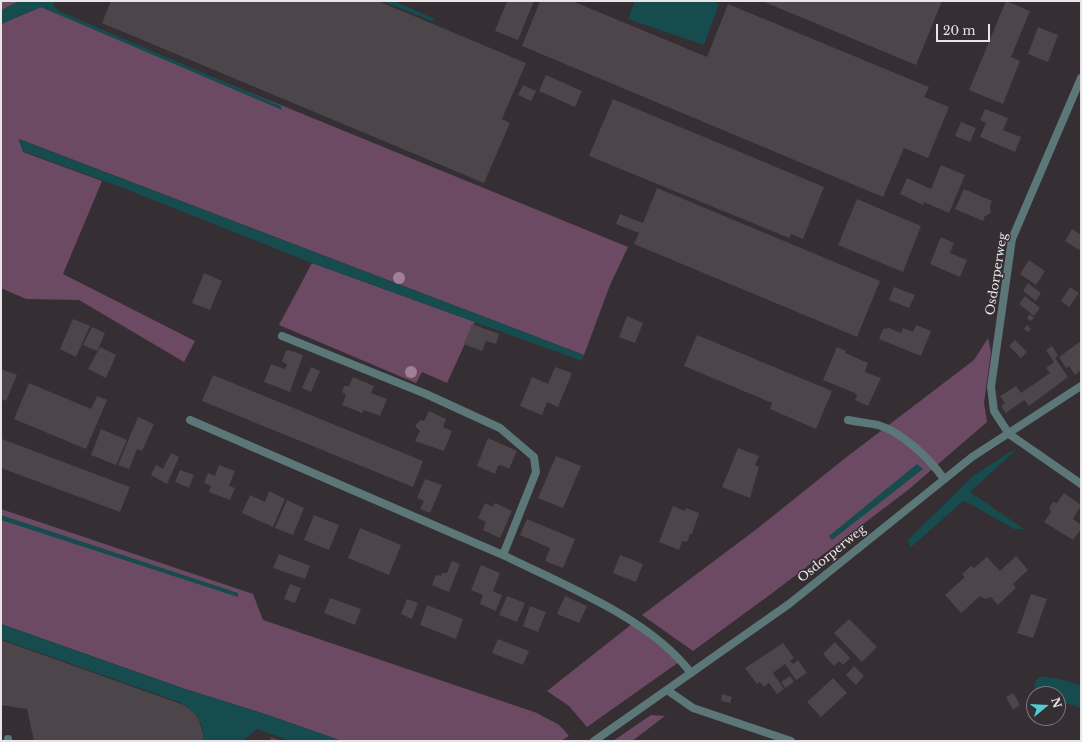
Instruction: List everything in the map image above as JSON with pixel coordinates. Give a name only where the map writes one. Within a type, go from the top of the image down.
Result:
[{"type":"street","name":"Osdorperweg","points":[[1009,434],[994,411],[992,387],[1012,239],[1081,78]]},
{"type":"street","points":[[282,336],[426,394],[500,428],[534,457],[536,472],[503,555]]},
{"type":"street","name":"Osdorperweg","points":[[594,741],[790,604],[944,479],[985,448],[1009,434],[1081,386]]},
{"type":"street","points":[[190,420],[503,555],[624,616],[682,662],[691,673]]},
{"type":"street","points":[[848,420],[879,426],[902,438],[937,469],[944,479]]},
{"type":"street","points":[[1009,434],[1081,484]]},
{"type":"street","points":[[667,690],[693,708],[791,741]]},
{"type":"shaded area","points":[[1,1],[28,1],[1,13]]},
{"type":"shaded area","points":[[41,7],[628,247],[610,285],[584,355],[19,139],[23,152],[102,181],[63,274],[195,341],[184,362],[79,300],[26,299],[1,288],[1,24]]},
{"type":"shaded area","points":[[312,263],[475,322],[447,383],[422,372],[416,383],[279,325]]},
{"type":"shaded area","points":[[988,338],[991,352],[984,403],[987,422],[908,490],[693,651],[642,615],[758,528],[844,459],[974,360]]},
{"type":"shaded area","points":[[1,509],[253,594],[263,620],[537,713],[558,724],[569,736],[561,741],[342,741],[265,714],[185,689],[1,624]]},
{"type":"shaded area","points":[[632,624],[679,662],[587,727],[569,706],[547,691]]},
{"type":"shaded area","points":[[651,715],[665,716],[632,741],[613,741]]},
{"type":"water","points":[[19,1],[55,1],[53,5],[59,11],[281,106],[282,110],[41,7],[1,24],[1,10]]},
{"type":"water","points":[[382,1],[394,1],[435,19],[431,21]]},
{"type":"water","points":[[635,1],[711,1],[719,4],[704,45],[628,19]]},
{"type":"water","points":[[18,139],[584,355],[582,361],[312,263],[123,188],[23,151]]},
{"type":"water","points":[[1016,450],[970,492],[1024,529],[1014,529],[965,501],[910,548],[908,540],[973,476],[1010,452]]},
{"type":"water","points":[[917,464],[923,469],[832,540],[829,536]]},
{"type":"water","points":[[1,515],[238,593],[238,597],[1,520]]},
{"type":"water","points":[[1,624],[185,689],[265,714],[342,741],[291,741],[257,729],[242,741],[203,741],[203,728],[198,718],[190,709],[179,702],[1,639]]},
{"type":"water","points":[[1052,677],[1081,685],[1081,698],[1066,693],[1066,686],[1048,686]]},
{"type":"building","points":[[111,1],[378,1],[526,63],[502,119],[510,123],[484,183],[102,23]]},
{"type":"building","points":[[507,1],[534,1],[518,40],[495,31]]},
{"type":"building","points":[[540,1],[572,1],[707,57],[728,4],[929,87],[924,97],[949,107],[928,158],[904,148],[883,197],[522,46]]},
{"type":"building","points":[[762,1],[942,1],[916,65]]},
{"type":"building","points":[[1006,1],[1030,11],[1011,57],[1020,61],[1003,104],[969,90]]},
{"type":"building","points":[[1038,27],[1058,35],[1048,62],[1028,54]]},
{"type":"building","points":[[546,75],[582,91],[575,107],[539,91]]},
{"type":"building","points":[[523,85],[536,91],[531,101],[518,95]]},
{"type":"building","points":[[613,99],[824,187],[803,239],[791,234],[789,238],[589,156]]},
{"type":"building","points":[[985,109],[1008,118],[1003,130],[1021,137],[1015,152],[980,137],[986,123],[980,120]]},
{"type":"building","points":[[961,122],[976,128],[970,142],[955,136]]},
{"type":"building","points":[[941,165],[965,175],[949,213],[924,202],[923,205],[900,194],[907,178],[931,189]]},
{"type":"building","points":[[657,188],[880,281],[857,337],[634,244],[639,233],[616,224],[620,214],[643,223]]},
{"type":"building","points":[[964,189],[992,201],[990,206],[991,213],[985,216],[983,221],[955,209]]},
{"type":"building","points":[[857,199],[921,226],[903,272],[838,245]]},
{"type":"building","points":[[1072,229],[1081,235],[1081,247],[1079,250],[1065,241]]},
{"type":"building","points":[[941,237],[954,243],[950,253],[967,260],[960,277],[930,264]]},
{"type":"building","points":[[1029,260],[1045,271],[1036,285],[1020,274]]},
{"type":"building","points":[[204,273],[222,281],[210,310],[192,303]]},
{"type":"building","points":[[1028,283],[1041,293],[1036,301],[1023,291]]},
{"type":"building","points":[[894,287],[915,295],[909,308],[889,300]]},
{"type":"building","points":[[1070,287],[1079,293],[1069,307],[1061,301]]},
{"type":"building","points":[[1025,296],[1040,308],[1034,316],[1019,304]]},
{"type":"building","points":[[1030,314],[1034,318],[1031,321],[1027,318]]},
{"type":"building","points":[[627,316],[643,323],[635,343],[619,337]]},
{"type":"building","points":[[73,319],[90,326],[76,357],[60,349]]},
{"type":"building","points":[[472,324],[499,334],[496,344],[486,341],[482,351],[464,344]]},
{"type":"building","points":[[916,325],[931,331],[921,356],[879,339],[883,329],[889,328],[901,333],[903,328],[913,332]]},
{"type":"building","points":[[1027,325],[1031,329],[1028,332],[1024,329]]},
{"type":"building","points":[[92,327],[105,333],[97,351],[83,345]]},
{"type":"building","points":[[697,335],[832,391],[816,429],[770,409],[772,403],[684,366]]},
{"type":"building","points":[[1015,340],[1027,352],[1021,358],[1009,346]]},
{"type":"building","points":[[1081,341],[1081,370],[1075,375],[1069,366],[1066,368],[1059,357]]},
{"type":"building","points":[[1052,346],[1058,355],[1055,358],[1068,377],[1029,406],[1024,400],[1006,413],[1001,406],[1005,403],[1000,396],[1016,386],[1021,393],[1050,373],[1046,368],[1054,362],[1046,350]]},
{"type":"building","points":[[100,347],[116,355],[106,378],[88,369]]},
{"type":"building","points":[[837,347],[846,351],[845,353],[868,363],[865,372],[881,378],[868,406],[855,400],[857,395],[855,393],[823,380]]},
{"type":"building","points":[[289,350],[303,355],[290,392],[264,382],[271,364],[285,369],[287,365],[282,361],[286,351]]},
{"type":"building","points":[[311,367],[320,371],[311,392],[302,388]]},
{"type":"building","points":[[555,367],[572,373],[558,407],[547,402],[542,415],[520,406],[532,377],[548,384]]},
{"type":"building","points":[[1,369],[17,375],[6,401],[1,399]]},
{"type":"building","points":[[213,375],[423,461],[413,487],[202,401]]},
{"type":"building","points":[[353,377],[374,386],[371,393],[387,399],[380,416],[364,410],[362,413],[342,405],[346,395],[342,392],[344,386],[349,386]]},
{"type":"building","points":[[29,383],[91,409],[97,396],[107,400],[86,449],[14,419]]},
{"type":"building","points":[[429,411],[446,419],[443,427],[452,431],[444,451],[415,441],[420,431],[415,426],[420,420],[424,421]]},
{"type":"building","points":[[138,417],[154,424],[142,451],[137,449],[129,469],[118,465]]},
{"type":"building","points":[[101,429],[127,440],[116,465],[91,455]]},
{"type":"building","points":[[488,438],[517,451],[509,469],[501,465],[498,466],[495,474],[477,466]]},
{"type":"building","points":[[2,439],[130,487],[120,512],[1,468]]},
{"type":"building","points":[[738,448],[759,456],[755,465],[759,467],[750,498],[722,487]]},
{"type":"building","points":[[171,453],[179,457],[167,484],[151,475],[156,465],[163,469]]},
{"type":"building","points":[[556,456],[581,466],[563,508],[538,498]]},
{"type":"building","points":[[219,465],[235,471],[229,486],[235,488],[230,500],[209,492],[211,486],[204,483],[208,473],[215,476]]},
{"type":"building","points":[[180,470],[194,475],[189,488],[175,482]]},
{"type":"building","points":[[425,479],[442,485],[430,513],[420,509],[424,501],[417,498]]},
{"type":"building","points":[[269,491],[285,499],[273,527],[242,513],[250,495],[265,502]]},
{"type":"building","points":[[1064,493],[1081,505],[1073,519],[1081,525],[1081,529],[1073,540],[1044,522],[1051,512],[1049,508],[1053,502],[1057,503]]},
{"type":"building","points":[[287,500],[304,508],[293,535],[275,528]]},
{"type":"building","points":[[485,503],[493,507],[495,503],[512,511],[500,538],[483,530],[486,522],[478,518]]},
{"type":"building","points":[[673,506],[685,511],[686,508],[699,513],[692,534],[690,534],[687,542],[682,541],[679,550],[659,542]]},
{"type":"building","points":[[314,515],[339,525],[329,550],[304,540]]},
{"type":"building","points":[[527,519],[575,539],[563,568],[545,561],[550,548],[520,535]]},
{"type":"building","points":[[360,528],[401,545],[389,575],[348,558]]},
{"type":"building","points":[[279,554],[310,566],[305,579],[273,568]]},
{"type":"building","points":[[620,555],[643,564],[636,582],[613,573]]},
{"type":"building","points":[[1016,556],[1028,570],[1013,584],[1016,588],[998,605],[991,597],[985,599],[980,596],[961,613],[945,595],[965,577],[962,574],[971,566],[974,568],[987,557],[1000,571]]},
{"type":"building","points":[[452,561],[460,564],[449,592],[432,585],[436,575],[441,576],[442,573],[447,573]]},
{"type":"building","points":[[481,565],[500,573],[493,591],[502,595],[496,611],[480,604],[483,595],[471,590]]},
{"type":"building","points":[[290,584],[301,588],[295,603],[284,599]]},
{"type":"building","points":[[1031,594],[1047,599],[1033,638],[1017,633]]},
{"type":"building","points":[[507,596],[525,603],[517,622],[499,615]]},
{"type":"building","points":[[565,596],[587,606],[579,623],[557,614]]},
{"type":"building","points":[[330,598],[361,609],[355,625],[324,613]]},
{"type":"building","points":[[407,599],[418,603],[412,619],[401,614]]},
{"type":"building","points":[[427,605],[463,619],[456,639],[420,625]]},
{"type":"building","points":[[530,606],[546,612],[538,632],[523,626]]},
{"type":"building","points":[[849,619],[877,647],[862,662],[834,633]]},
{"type":"building","points":[[498,639],[529,651],[523,665],[492,653]]},
{"type":"building","points":[[1,640],[184,705],[194,713],[199,720],[203,733],[203,741],[34,741],[27,709],[1,705]]},
{"type":"building","points":[[835,642],[850,658],[843,665],[839,661],[834,666],[823,654]]},
{"type":"building","points":[[783,643],[794,658],[790,661],[793,664],[798,660],[807,673],[796,680],[785,664],[773,673],[784,689],[777,694],[769,683],[764,687],[760,682],[757,684],[745,668]]},
{"type":"building","points":[[854,666],[864,676],[856,685],[846,675]]},
{"type":"building","points":[[790,676],[794,682],[785,688],[781,682]]},
{"type":"building","points":[[833,678],[847,693],[821,717],[807,702]]},
{"type":"building","points":[[1013,693],[1020,705],[1013,710],[1006,697]]},
{"type":"building","points":[[722,694],[732,697],[730,703],[721,701]]},
{"type":"building","points":[[271,737],[281,741],[270,741]]},
{"type":"waterway","points":[[1066,693],[1081,698]]}]
